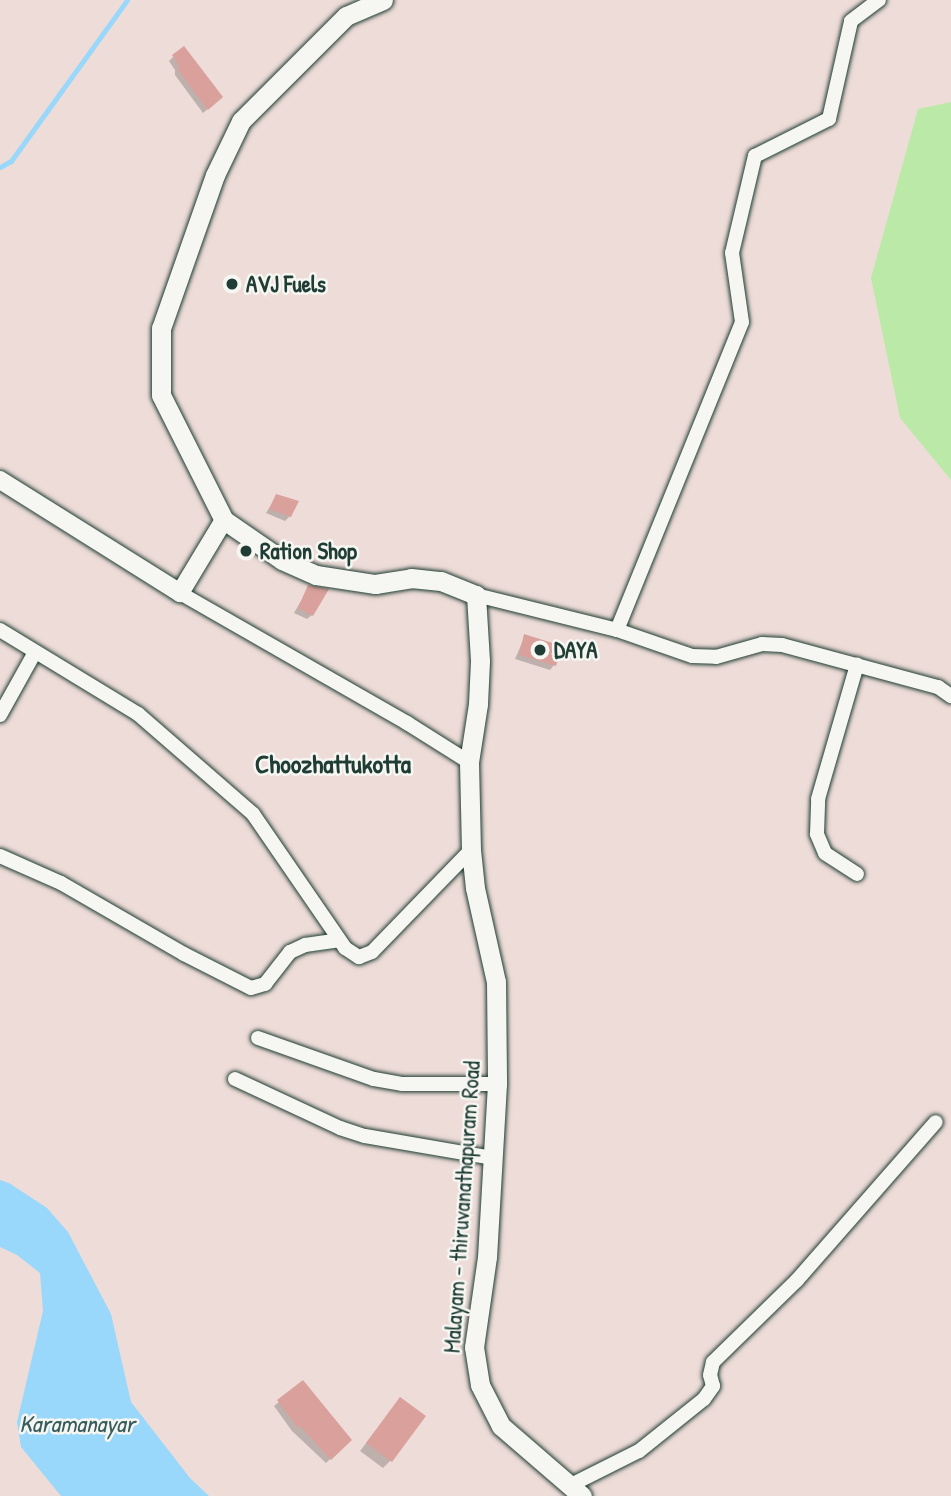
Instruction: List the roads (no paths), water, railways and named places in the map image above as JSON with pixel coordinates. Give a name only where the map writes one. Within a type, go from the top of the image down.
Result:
[{"type":"main road","points":[[383,0],[346,16],[241,121],[215,174],[161,328],[160,395],[225,520],[282,560],[316,575],[375,584],[411,578],[441,581],[476,595]]},
{"type":"main road","name":"Malayam - thiruvanathapuram Road","points":[[476,595],[480,661],[478,704],[469,762],[471,850],[475,888],[496,982],[497,1084],[487,1257],[474,1336],[480,1385],[501,1426],[576,1491]]},
{"type":"street","points":[[617,630],[742,322],[732,253],[755,156],[829,119],[851,21],[879,0]]},
{"type":"street","points":[[0,480],[180,593],[407,723],[469,762]]},
{"type":"street","points":[[180,593],[225,520]]},
{"type":"street","points":[[476,595],[617,630],[692,656],[716,657],[762,644],[782,645],[938,687],[951,696]]},
{"type":"street","points":[[0,629],[138,714],[253,814],[340,940],[352,953],[366,957],[471,850]]},
{"type":"street","points":[[0,715],[35,652]]},
{"type":"street","points":[[857,664],[818,799],[817,834],[825,853],[857,874]]},
{"type":"street","points":[[0,856],[61,883],[234,982],[251,988],[265,984],[290,952],[305,945],[340,940]]},
{"type":"street","points":[[258,1038],[374,1079],[402,1084],[497,1084]]},
{"type":"street","points":[[235,1079],[340,1128],[365,1136],[492,1158]]},
{"type":"street","points":[[576,1491],[639,1451],[704,1399],[713,1386],[710,1376],[713,1362],[797,1280],[936,1122]]},
{"type":"water","name":"Karamanayar","points":[[0,1180],[47,1208],[68,1232],[111,1314],[131,1402],[190,1478],[209,1496],[61,1496],[21,1447],[17,1422],[43,1311],[40,1273],[17,1255],[0,1247]]},
{"type":"waterway","points":[[0,167],[11,161],[127,0]]},
{"type":"place","name":"AVJ Fuels","points":[[232,284]]},
{"type":"place","name":"Ration Shop","points":[[246,551]]},
{"type":"place","name":"DAYA","points":[[540,650]]},
{"type":"district","name":"Choozhattukotta","points":[[333,764]]}]
